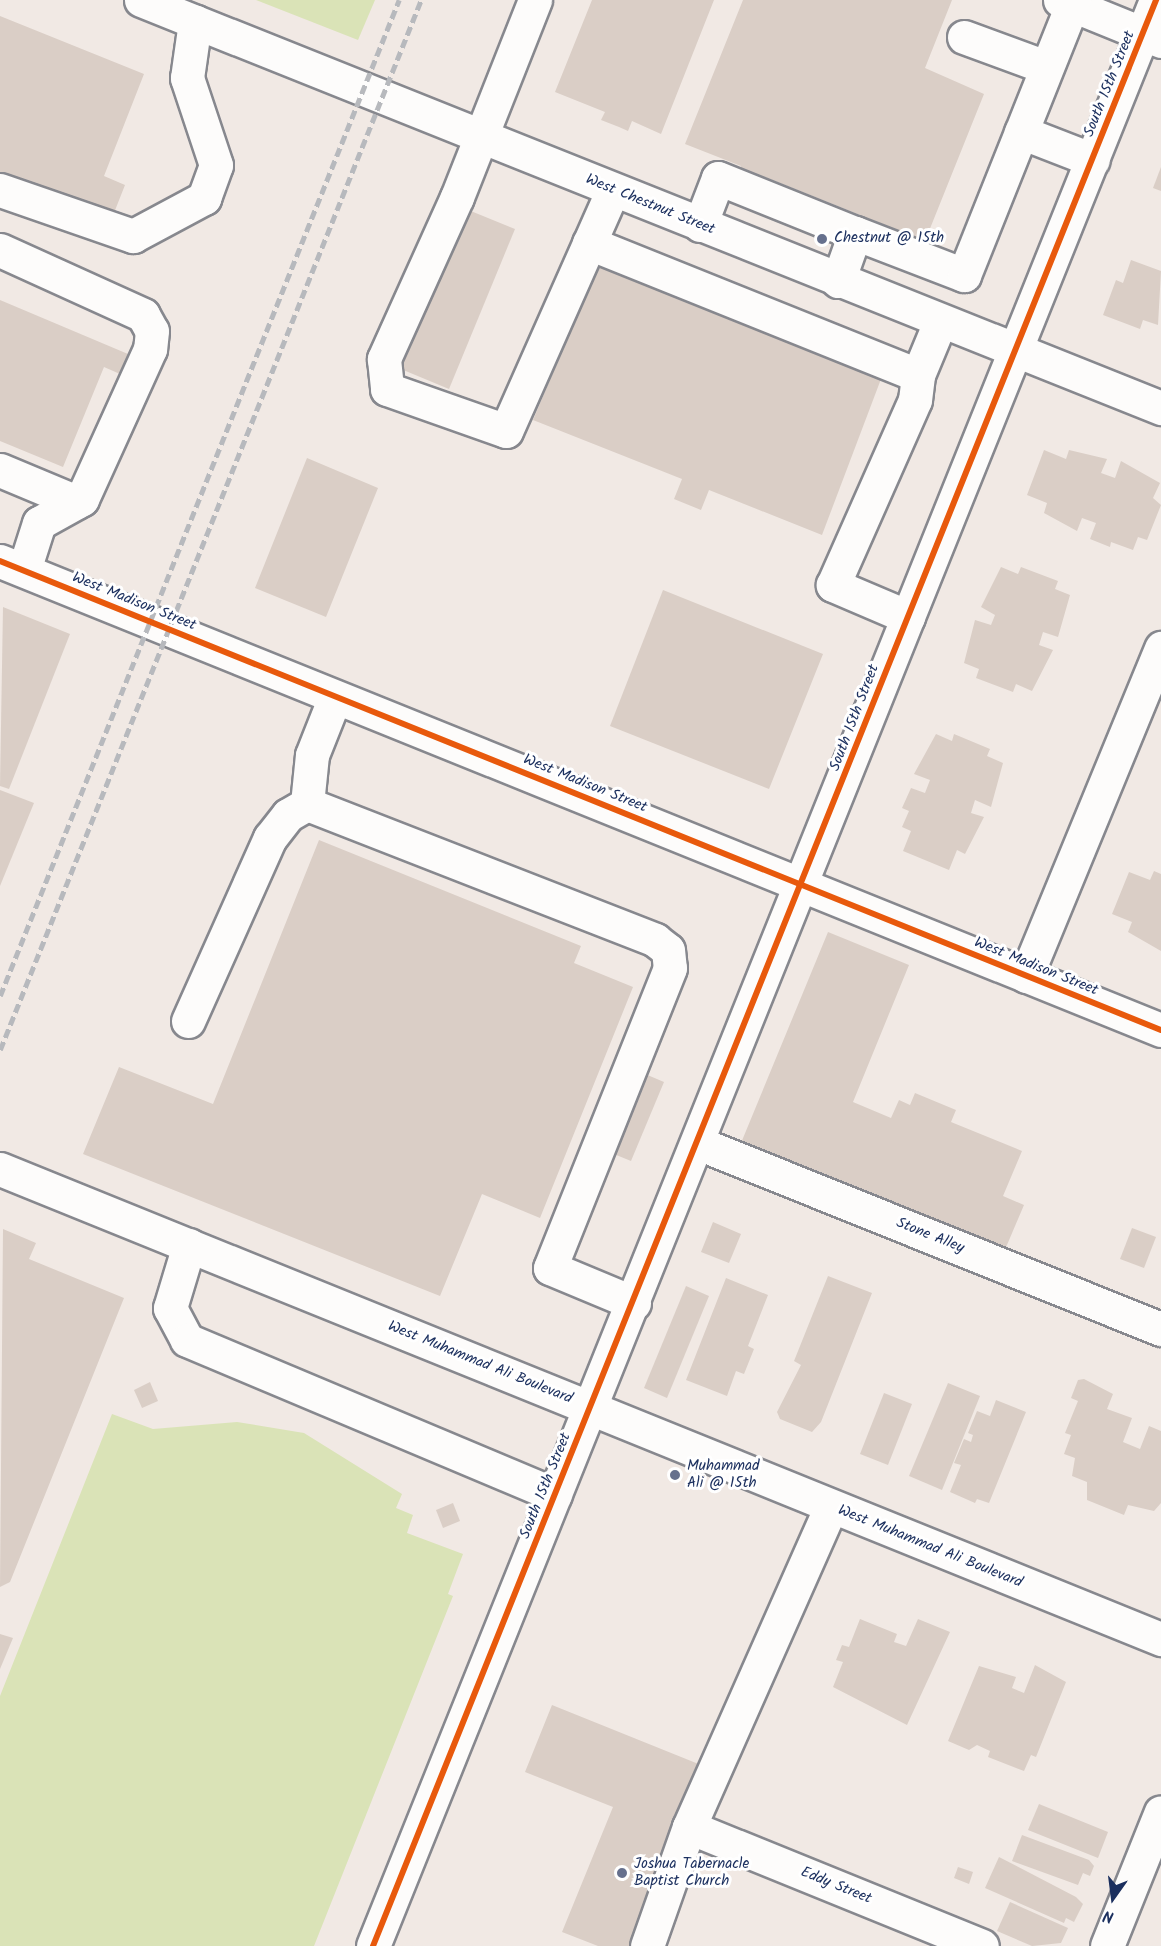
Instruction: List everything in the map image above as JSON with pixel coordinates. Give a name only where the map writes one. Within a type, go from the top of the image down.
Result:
[{"type":"street","name":"West Chestnut Street","points":[[141,0],[940,322],[1161,408]]},
{"type":"street","points":[[535,0],[482,137],[384,359],[387,389],[507,431],[613,190]]},
{"type":"street","name":"South 15th Street","points":[[383,1943],[555,1495],[634,1304],[908,617],[1093,160],[1152,37],[1156,0]]},
{"type":"street","points":[[700,225],[718,178],[964,274],[1046,68],[1069,2],[1152,37]]},
{"type":"street","points":[[0,190],[69,219],[133,236],[204,198],[216,165],[187,78],[195,22]]},
{"type":"street","points":[[964,37],[1046,68]]},
{"type":"street","points":[[1021,132],[1093,160]]},
{"type":"street","points":[[838,281],[855,233]]},
{"type":"street","points":[[589,243],[918,375]]},
{"type":"street","points":[[0,250],[143,315],[152,331],[150,349],[77,502],[39,523],[12,566]]},
{"type":"street","points":[[908,617],[833,585],[915,400],[918,375],[940,322]]},
{"type":"street","points":[[0,470],[77,502]]},
{"type":"street","name":"West Madison Street","points":[[12,566],[1161,1030]]},
{"type":"street","points":[[1026,975],[1161,648]]},
{"type":"street","points":[[308,804],[312,755],[335,697]]},
{"type":"street","points":[[188,1021],[270,838],[288,815],[308,804]]},
{"type":"street","points":[[308,804],[655,940],[668,950],[670,968],[550,1268],[634,1304]]},
{"type":"street","name":"Stone Alley","points":[[698,1143],[1161,1329]]},
{"type":"street","name":"West Muhammad Ali Boulevard","points":[[0,1169],[1161,1639]]},
{"type":"street","points":[[189,1245],[170,1308],[187,1340],[555,1495]]},
{"type":"street","points":[[647,1946],[689,1827],[831,1507]]},
{"type":"street","points":[[1107,1946],[1161,1812]]},
{"type":"street","name":"Eddy Street","points":[[689,1827],[982,1946]]},
{"type":"green space","points":[[256,0],[375,0],[358,40]]},
{"type":"green space","points":[[112,1414],[153,1429],[237,1422],[304,1433],[402,1494],[396,1508],[413,1515],[407,1533],[463,1554],[448,1594],[453,1596],[314,1946],[0,1946],[0,1696]]},
{"type":"building","points":[[592,0],[714,0],[661,134],[632,121],[628,131],[601,120],[605,112],[555,92]]},
{"type":"building","points":[[743,0],[952,0],[925,68],[984,94],[925,241],[765,177],[761,188],[736,178],[741,166],[685,144]]},
{"type":"building","points":[[0,16],[144,74],[104,176],[125,185],[112,218],[0,173]]},
{"type":"building","points":[[1161,167],[1161,191],[1153,188]]},
{"type":"building","points":[[461,207],[515,229],[449,389],[396,367]]},
{"type":"building","points":[[1131,260],[1161,271],[1158,325],[1143,320],[1140,329],[1103,315],[1116,280],[1123,283]]},
{"type":"building","points":[[598,266],[881,379],[822,535],[709,490],[701,510],[674,499],[682,479],[533,420]]},
{"type":"building","points":[[0,300],[128,354],[120,374],[104,367],[63,467],[0,441]]},
{"type":"building","points":[[1044,450],[1066,459],[1069,450],[1107,459],[1101,473],[1115,478],[1121,461],[1160,483],[1153,498],[1161,505],[1147,540],[1138,537],[1133,550],[1111,542],[1110,547],[1090,539],[1096,523],[1082,518],[1077,531],[1044,513],[1047,503],[1027,495]]},
{"type":"building","points":[[307,458],[378,488],[326,617],[255,588]]},
{"type":"building","points":[[1001,567],[1018,574],[1021,567],[1058,581],[1055,589],[1070,595],[1058,637],[1043,632],[1039,645],[1053,650],[1032,691],[1016,684],[1013,692],[976,678],[979,669],[964,663],[975,620],[991,625],[995,615],[981,607]]},
{"type":"building","points":[[663,590],[823,654],[769,789],[610,726]]},
{"type":"building","points":[[3,607],[70,634],[9,789],[0,786]]},
{"type":"building","points":[[936,734],[952,741],[954,734],[990,749],[987,756],[1003,763],[991,807],[975,800],[971,813],[984,817],[965,854],[957,850],[949,870],[903,851],[911,831],[902,827],[909,811],[902,808],[911,788],[925,793],[930,780],[914,774]]},
{"type":"building","points":[[0,790],[34,803],[0,886]]},
{"type":"building","points":[[319,840],[581,946],[574,963],[633,987],[540,1218],[482,1194],[440,1296],[83,1154],[119,1067],[213,1104]]},
{"type":"building","points":[[1154,871],[1161,874],[1161,951],[1128,932],[1132,922],[1112,914],[1129,872],[1150,880]]},
{"type":"building","points":[[828,932],[909,965],[853,1102],[891,1118],[899,1100],[910,1105],[915,1093],[956,1110],[951,1122],[1022,1151],[1003,1196],[1024,1205],[1004,1252],[741,1143]]},
{"type":"building","points":[[638,1071],[664,1082],[631,1161],[604,1150]]},
{"type":"building","points":[[713,1222],[741,1234],[729,1263],[701,1252]]},
{"type":"building","points":[[1132,1228],[1156,1237],[1144,1268],[1120,1259]]},
{"type":"building","points":[[3,1229],[36,1243],[29,1259],[124,1298],[10,1582],[0,1587]]},
{"type":"building","points":[[828,1276],[872,1293],[821,1422],[812,1432],[780,1419],[777,1412],[801,1365],[794,1361]]},
{"type":"building","points":[[726,1278],[768,1295],[748,1346],[754,1349],[744,1374],[736,1371],[727,1396],[686,1380]]},
{"type":"building","points":[[686,1286],[709,1296],[667,1398],[644,1388]]},
{"type":"building","points":[[1084,1379],[1113,1394],[1107,1409],[1132,1418],[1123,1442],[1140,1449],[1149,1426],[1161,1431],[1161,1503],[1154,1511],[1128,1505],[1124,1515],[1087,1500],[1087,1482],[1072,1476],[1075,1458],[1064,1454],[1071,1435],[1065,1433],[1078,1401],[1071,1398],[1078,1380]]},
{"type":"building","points":[[150,1382],[158,1401],[142,1408],[134,1390]]},
{"type":"building","points":[[948,1383],[980,1396],[942,1490],[909,1476]]},
{"type":"building","points":[[884,1393],[912,1404],[888,1465],[860,1454]]},
{"type":"building","points":[[996,1400],[1026,1412],[989,1503],[977,1499],[975,1503],[950,1492],[961,1465],[954,1463],[964,1439],[971,1442],[973,1435],[968,1433],[977,1411],[990,1416]]},
{"type":"building","points":[[453,1503],[460,1521],[443,1528],[436,1510]]},
{"type":"building","points":[[860,1619],[897,1634],[894,1642],[906,1646],[918,1619],[950,1632],[907,1725],[833,1687],[843,1662],[836,1660],[842,1645],[849,1647]]},
{"type":"building","points":[[0,1634],[13,1638],[0,1669]]},
{"type":"building","points":[[1035,1665],[1066,1682],[1036,1757],[1031,1755],[1024,1771],[988,1757],[990,1751],[977,1745],[969,1750],[948,1741],[979,1666],[1016,1677],[1012,1688],[1024,1693]]},
{"type":"building","name":"Joshua Tabernacle Baptist Church","points":[[552,1705],[701,1765],[629,1946],[598,1946],[562,1932],[613,1807],[525,1772]]},
{"type":"building","points":[[1039,1804],[1108,1832],[1098,1858],[1028,1830]]},
{"type":"building","points":[[1022,1835],[1089,1860],[1094,1866],[1090,1876],[1083,1873],[1078,1885],[1012,1861]]},
{"type":"building","points":[[999,1857],[1076,1897],[1083,1904],[1074,1922],[1066,1918],[1064,1923],[985,1888]]},
{"type":"building","points":[[958,1867],[973,1872],[969,1884],[954,1878]]},
{"type":"building","points":[[1010,1902],[1068,1928],[1061,1943],[1032,1946],[997,1931]]},
{"type":"railway","points":[[0,996],[399,0]]},
{"type":"railway","points":[[0,1050],[421,0]]},
{"type":"cycle path","points":[[373,1946],[1156,0]]},
{"type":"cycle path","points":[[0,561],[1161,1030]]},
{"type":"place","name":"Chestnut @ 15th","points":[[822,239]]},
{"type":"place","name":"Muhammad Ali @ 15th","points":[[675,1475]]},
{"type":"place","name":"Joshua Tabernacle Baptist Church","points":[[622,1873]]}]
